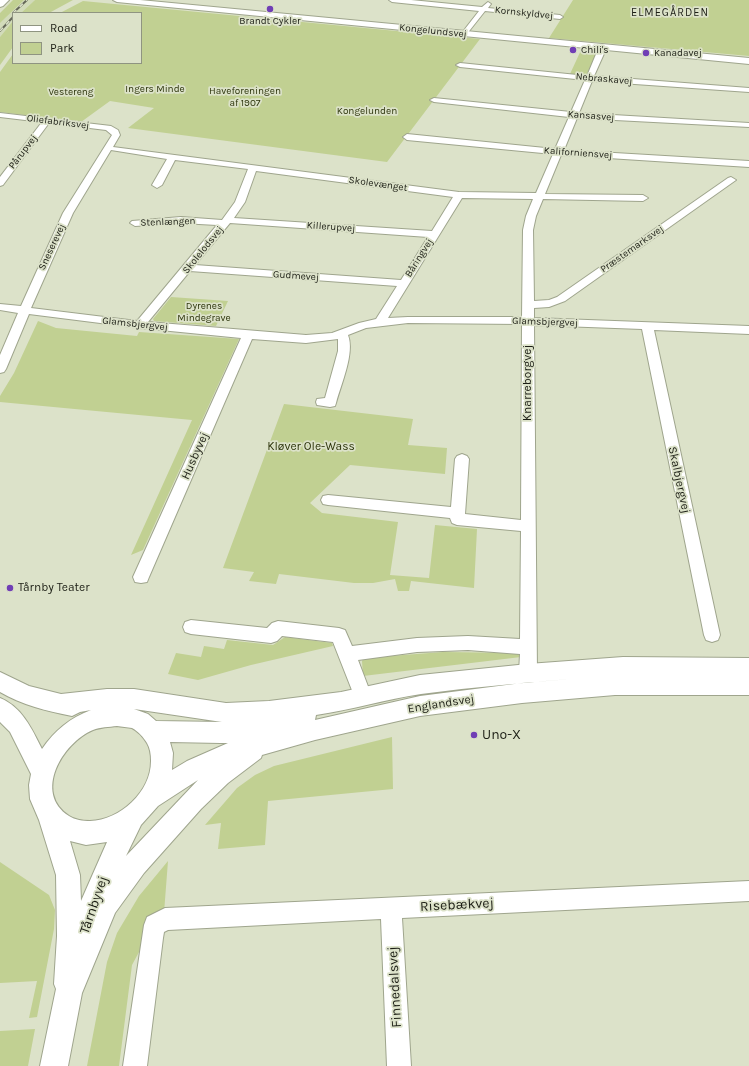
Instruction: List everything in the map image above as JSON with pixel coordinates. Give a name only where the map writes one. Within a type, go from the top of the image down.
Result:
[{"type":"highway","points":[[0,4],[4,0]]},
{"type":"street","name":"Kongelundsvej","points":[[117,0],[160,2],[464,34],[749,61]]},
{"type":"street","name":"Kornskyldvej","points":[[392,0],[560,17]]},
{"type":"street","points":[[464,34],[492,0]]},
{"type":"street","points":[[540,195],[603,47]]},
{"type":"street","name":"Nebraskavej","points":[[460,65],[589,78],[749,90]]},
{"type":"street","name":"Kansasvej","points":[[434,100],[575,115],[749,125]]},
{"type":"street","name":"Oliefabriksvej","points":[[0,115],[108,128],[115,132]]},
{"type":"street","name":"Pårupvej","points":[[0,183],[47,121]]},
{"type":"street","name":"Sneserevej","points":[[0,369],[37,281],[68,213],[116,134],[115,132]]},
{"type":"street","name":"Kaliforniensvej","points":[[407,137],[558,152],[749,164]]},
{"type":"street","name":"Skolevænget","points":[[115,149],[458,195],[540,195],[643,198]]},
{"type":"street","points":[[157,185],[172,156]]},
{"type":"street","name":"Skolelodsvej","points":[[140,325],[226,222],[240,202],[253,167]]},
{"type":"street","name":"Præstemarksvej","points":[[528,304],[552,304],[561,299],[731,180]]},
{"type":"street","name":"Båringvej","points":[[380,322],[458,195]]},
{"type":"street","name":"Knarreborgvej","points":[[528,673],[528,230],[531,216],[540,195]]},
{"type":"street","name":"Stenlængen","points":[[135,223],[181,220],[226,222]]},
{"type":"street","name":"Killerupvej","points":[[226,222],[434,234]]},
{"type":"street","name":"Gudmevej","points":[[188,268],[404,283]]},
{"type":"street","name":"Glamsbjergvej","points":[[0,307],[24,312],[140,325],[248,336],[306,339],[334,336],[363,325],[408,320],[528,321],[749,330]]},
{"type":"street","name":"Skalbjergvej","points":[[647,326],[712,635]]},
{"type":"street","points":[[322,402],[330,403],[344,351],[345,342],[342,333]]},
{"type":"street","name":"Husbyvej","points":[[141,577],[248,336]]},
{"type":"street","points":[[462,459],[457,519],[528,526]]},
{"type":"street","points":[[328,500],[458,513]]},
{"type":"street","points":[[191,627],[271,636],[278,628],[339,635],[364,697]]},
{"type":"street","points":[[347,654],[417,645],[468,643],[528,647]]},
{"type":"street","name":"Englandsvej","points":[[60,704],[107,699],[134,699],[226,713],[269,711],[341,702],[420,685],[528,673],[623,666],[749,667]]},
{"type":"street","name":"Englandsvej","points":[[0,681],[13,690],[33,697],[117,716]]},
{"type":"street","name":"Englandsvej","points":[[150,798],[195,769],[226,754],[262,743],[420,706],[518,693],[615,685],[749,685]]},
{"type":"street","name":"Englandsvej","points":[[152,731],[221,733],[250,730],[323,712],[341,702]]},
{"type":"street","points":[[0,708],[18,724],[42,771]]},
{"type":"street","points":[[117,716],[131,718],[143,723],[152,731],[160,745],[163,762],[160,780],[150,798],[132,818],[115,827],[96,833],[90,833],[66,829],[50,817],[43,804],[40,788],[42,771],[51,753],[64,737],[87,723],[99,718],[117,716]]},
{"type":"street","points":[[67,997],[106,904],[136,864],[193,801],[220,774],[262,743]]},
{"type":"street","name":"Tårnbyvej","points":[[50,817],[68,875],[70,936],[67,997]]},
{"type":"street","name":"Tårnbyvej","points":[[54,1066],[67,997],[91,906],[105,871],[132,818]]},
{"type":"street","name":"Risebækvej","points":[[135,1066],[152,938],[155,925],[165,919],[749,891]]},
{"type":"street","name":"Finnedalsvej","points":[[391,908],[399,1066]]},
{"type":"shaded area","points":[[24,0],[35,0],[22,12],[12,12],[12,22],[0,37],[0,23]]},
{"type":"green space","points":[[13,0],[24,0],[0,23],[0,13]]},
{"type":"green space","points":[[35,0],[73,0],[51,12],[22,12]]},
{"type":"green space","points":[[573,0],[749,0],[749,56],[549,38]]},
{"type":"green space","points":[[83,1],[480,39],[387,162],[128,128],[154,108],[110,101],[81,122],[0,112],[0,72],[12,55],[12,64],[142,64],[142,12],[62,12]]},
{"type":"green space","points":[[12,22],[12,48],[0,65],[0,37]]},
{"type":"green space","points":[[582,48],[598,50],[586,76],[570,74]]},
{"type":"green space","name":"Dyrenes Mindegrave","points":[[171,297],[228,301],[216,326],[154,321],[153,319]]},
{"type":"green space","points":[[38,321],[56,328],[137,336],[139,332],[239,339],[143,550],[131,555],[192,420],[0,402],[0,396],[14,373]]},
{"type":"green space","name":"Kløver Ole-Wass","points":[[284,404],[413,419],[408,445],[447,448],[445,474],[350,465],[310,503],[322,513],[398,522],[390,575],[429,578],[435,525],[477,529],[474,588],[411,581],[409,591],[398,591],[395,579],[373,583],[354,583],[279,574],[276,584],[249,581],[254,572],[223,568]]},
{"type":"green space","points":[[285,637],[332,643],[333,646],[251,665],[198,680],[168,674],[176,653],[201,657],[204,646],[224,649],[227,640],[273,645]]},
{"type":"green space","points":[[443,652],[517,653],[521,657],[363,676],[362,661],[364,658]]},
{"type":"green space","points":[[392,737],[393,789],[268,801],[265,845],[218,849],[221,823],[205,825],[237,788],[255,775],[274,766]]},
{"type":"green space","points":[[168,861],[164,913],[144,938],[132,965],[119,1066],[87,1066],[107,962],[117,933],[139,896]]},
{"type":"green space","points":[[0,862],[49,895],[55,910],[54,929],[37,1017],[29,1018],[37,981],[0,983]]},
{"type":"green space","points":[[35,1029],[28,1066],[0,1066],[0,1031]]},
{"type":"railway","points":[[14,12],[27,0]]},
{"type":"railway","points":[[0,31],[12,18]]},
{"type":"place","name":"Brandt Cykler","points":[[270,9]]},
{"type":"place","name":"Chili's","points":[[573,50]]},
{"type":"place","name":"Kanadavej","points":[[646,53]]},
{"type":"place","name":"Tårnby Teater","points":[[10,588]]},
{"type":"place","name":"Uno-X","points":[[474,735]]},
{"type":"district","name":"ELMEGÅRDEN","points":[[670,13]]},
{"type":"park label","name":"Ingers Minde","points":[[155,89]]},
{"type":"park label","name":"Vestereng","points":[[71,92]]},
{"type":"park label","name":"Haveforeningen af 1907","points":[[245,96]]},
{"type":"park label","name":"Kongelunden","points":[[367,111]]}]
